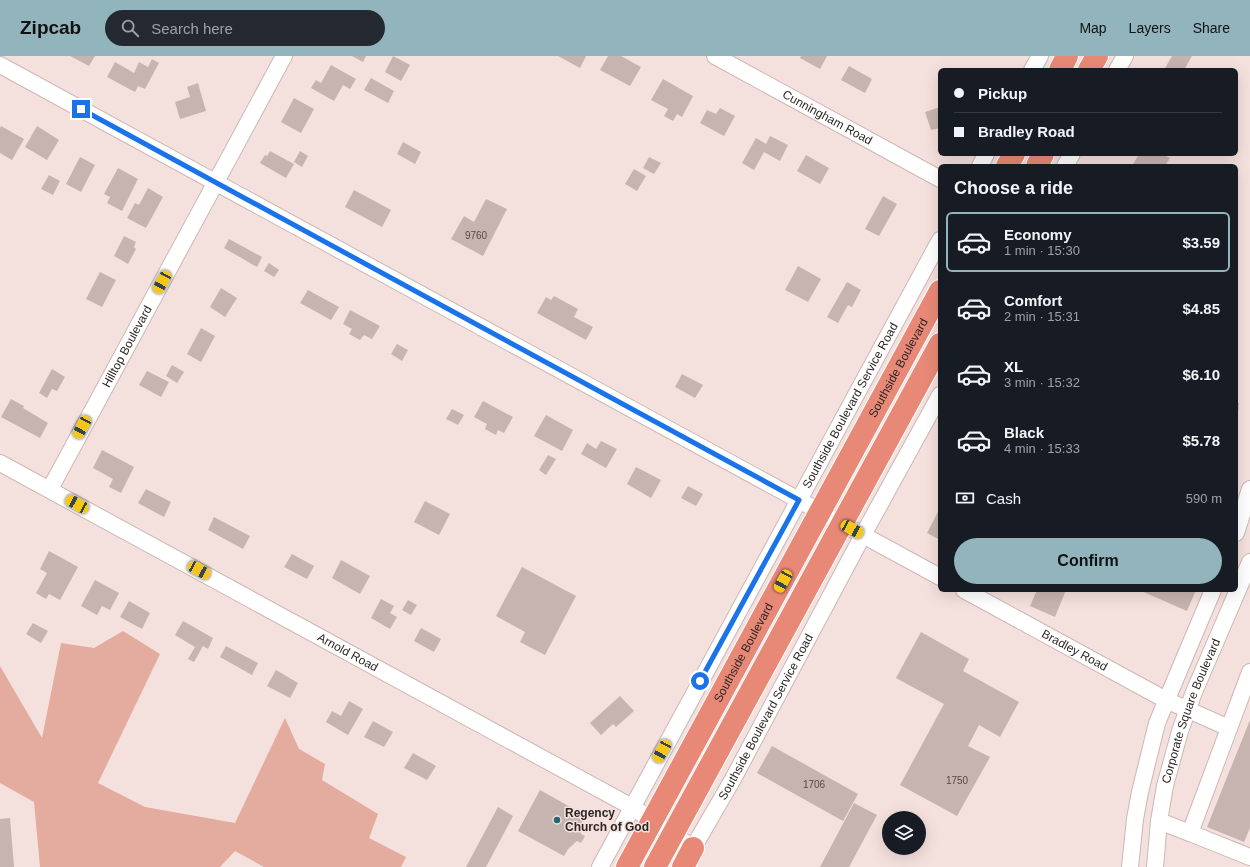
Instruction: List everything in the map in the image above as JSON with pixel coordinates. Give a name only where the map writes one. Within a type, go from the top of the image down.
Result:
[{"type":"highway","points":[[1061,68],[1067,56]]},
{"type":"highway","points":[[1090,68],[1096,56]]},
{"type":"highway","name":"Southside Boulevard","points":[[627,867],[938,295]]},
{"type":"highway","name":"Southside Boulevard","points":[[655,867],[938,348]]},
{"type":"highway","points":[[683,867],[693,848]]},
{"type":"street","name":"Hilltop Boulevard","points":[[50,489],[284,56]]},
{"type":"street","name":"Cunningham Road","points":[[715,56],[938,178]]},
{"type":"street","points":[[1033,68],[1040,56]]},
{"type":"street","points":[[1118,68],[1125,56]]},
{"type":"street","points":[[0,65],[938,576]]},
{"type":"street","name":"Southside Boulevard Service Road","points":[[600,867],[938,244]]},
{"type":"street","name":"Southside Boulevard Service Road","points":[[693,848],[733,779],[863,535],[938,399]]},
{"type":"street","name":"Arnold Road","points":[[0,463],[632,807],[693,848]]},
{"type":"street","points":[[1238,528],[1250,489]]},
{"type":"street","name":"Corporate Square Boulevard","points":[[1238,590],[1250,562]]},
{"type":"street","name":"Bradley Road","points":[[968,592],[1166,700],[1229,728]]},
{"type":"street","name":"Corporate Square Boulevard","points":[[1130,867],[1135,819],[1153,737],[1166,700],[1212,592]]},
{"type":"street","name":"Corporate Square Boulevard","points":[[1154,867],[1159,821],[1165,786],[1187,709],[1237,592]]},
{"type":"street","points":[[1190,833],[1250,672]]},
{"type":"street","points":[[1159,821],[1250,857]]},
{"type":"shaded area","points":[[123,631],[160,654],[98,783],[145,807],[235,823],[285,718],[299,749],[325,764],[322,780],[378,814],[369,838],[406,857],[401,867],[264,867],[235,851],[220,867],[40,867],[34,802],[0,783],[0,666],[42,738],[61,643],[94,648]]},
{"type":"building","points":[[70,56],[95,56],[89,66]]},
{"type":"building","points":[[352,56],[366,56],[363,62]]},
{"type":"building","points":[[393,56],[410,65],[401,81],[385,72]]},
{"type":"building","points":[[558,56],[586,56],[580,68]]},
{"type":"building","points":[[608,56],[621,56],[641,67],[630,86],[600,70]]},
{"type":"building","points":[[801,56],[827,56],[820,69],[800,58]]},
{"type":"building","points":[[1172,56],[1192,56],[1185,68],[1165,68]]},
{"type":"building","points":[[152,59],[159,63],[145,89],[138,86],[135,92],[107,77],[115,62],[134,73],[139,62],[148,67]]},
{"type":"building","points":[[331,65],[356,79],[350,89],[343,85],[334,101],[311,88],[316,80],[321,83]]},
{"type":"building","points":[[849,66],[872,79],[865,93],[841,80]]},
{"type":"building","points":[[371,78],[394,91],[388,103],[364,90]]},
{"type":"building","points":[[663,79],[693,96],[682,117],[677,114],[673,121],[664,116],[668,109],[651,100]]},
{"type":"building","points":[[198,83],[206,111],[180,119],[175,102],[190,97],[187,87]]},
{"type":"building","points":[[294,98],[314,109],[301,133],[281,122]]},
{"type":"building","points":[[720,108],[735,116],[724,136],[700,123],[707,110],[716,114]]},
{"type":"building","points":[[938,108],[938,128],[931,130],[925,112]]},
{"type":"building","points":[[1,126],[24,139],[12,160],[0,153]]},
{"type":"building","points":[[37,126],[59,140],[47,160],[25,147]]},
{"type":"building","points":[[770,136],[788,145],[780,161],[764,152],[754,170],[742,163],[756,138],[766,144]]},
{"type":"building","points":[[403,142],[421,152],[415,164],[397,154]]},
{"type":"building","points":[[270,151],[294,164],[286,178],[260,163],[265,155],[267,156]]},
{"type":"building","points":[[300,151],[308,156],[302,167],[294,162]]},
{"type":"building","points":[[806,155],[829,168],[820,184],[797,171]]},
{"type":"building","points":[[1138,156],[1166,156],[1170,158],[1166,164],[1133,164]]},
{"type":"building","points":[[80,157],[95,165],[81,192],[66,184]]},
{"type":"building","points":[[649,157],[661,163],[654,174],[643,168]]},
{"type":"building","points":[[118,168],[138,179],[122,211],[107,203],[110,197],[104,194]]},
{"type":"building","points":[[634,169],[646,176],[637,191],[625,184]]},
{"type":"building","points":[[49,175],[60,181],[53,195],[41,189]]},
{"type":"building","points":[[148,188],[163,197],[146,228],[127,218],[135,203],[139,205]]},
{"type":"building","points":[[354,190],[391,210],[382,227],[345,207]]},
{"type":"building","points":[[883,196],[897,204],[879,236],[865,229]]},
{"type":"building","points":[[486,199],[507,209],[483,256],[451,239],[464,216],[474,222]]},
{"type":"building","points":[[124,236],[136,242],[134,247],[136,249],[128,264],[114,256]]},
{"type":"building","points":[[229,239],[262,257],[257,267],[224,248]]},
{"type":"building","points":[[269,263],[279,270],[274,277],[264,271]]},
{"type":"building","points":[[798,266],[821,279],[808,302],[785,290]]},
{"type":"building","points":[[100,272],[116,280],[102,307],[86,299]]},
{"type":"building","points":[[847,282],[861,290],[852,307],[848,305],[838,323],[827,317]]},
{"type":"building","points":[[221,288],[237,298],[225,317],[210,307]]},
{"type":"building","points":[[308,290],[339,307],[331,320],[300,303]]},
{"type":"building","points":[[554,296],[578,309],[574,317],[593,327],[586,340],[537,313],[546,297],[551,300]]},
{"type":"building","points":[[350,310],[380,326],[372,339],[364,335],[360,340],[349,334],[352,329],[343,324]]},
{"type":"building","points":[[201,328],[215,336],[201,362],[187,354]]},
{"type":"building","points":[[397,344],[408,350],[402,361],[391,354]]},
{"type":"building","points":[[172,365],[184,372],[177,383],[166,376]]},
{"type":"building","points":[[52,369],[65,377],[57,391],[52,389],[47,398],[39,393]]},
{"type":"building","points":[[147,371],[169,382],[161,397],[139,385]]},
{"type":"building","points":[[682,374],[703,385],[695,398],[675,387]]},
{"type":"building","points":[[11,399],[24,406],[23,408],[48,423],[40,438],[1,417]]},
{"type":"building","points":[[483,401],[513,417],[504,433],[498,430],[496,435],[485,429],[487,424],[474,417]]},
{"type":"building","points":[[452,409],[464,415],[458,425],[446,419]]},
{"type":"building","points":[[546,415],[573,430],[562,451],[534,436]]},
{"type":"building","points":[[601,441],[617,449],[606,468],[581,454],[587,443],[596,449]]},
{"type":"building","points":[[102,450],[134,467],[121,493],[109,487],[113,479],[93,468]]},
{"type":"building","points":[[548,455],[556,459],[546,475],[539,470]]},
{"type":"building","points":[[636,467],[661,480],[651,498],[627,484]]},
{"type":"building","points":[[688,486],[703,494],[696,506],[681,498]]},
{"type":"building","points":[[146,489],[171,502],[164,517],[138,503]]},
{"type":"building","points":[[425,501],[450,514],[439,535],[414,522]]},
{"type":"building","points":[[938,512],[938,539],[927,533]]},
{"type":"building","points":[[214,517],[250,536],[243,549],[208,530]]},
{"type":"building","points":[[49,551],[78,567],[60,600],[49,594],[46,599],[36,593],[47,573],[40,569]]},
{"type":"building","points":[[292,554],[314,566],[307,579],[284,567]]},
{"type":"building","points":[[341,560],[370,576],[360,594],[332,578]]},
{"type":"building","points":[[522,567],[576,596],[545,655],[520,642],[525,632],[496,616]]},
{"type":"building","points":[[95,580],[119,593],[110,610],[102,606],[97,615],[81,606]]},
{"type":"building","points":[[1036,592],[1065,592],[1055,617],[1030,606]]},
{"type":"building","points":[[1144,592],[1195,592],[1187,611]]},
{"type":"building","points":[[381,599],[394,606],[390,613],[397,617],[390,629],[371,618]]},
{"type":"building","points":[[408,600],[417,605],[411,615],[402,610]]},
{"type":"building","points":[[129,601],[150,613],[142,629],[120,617]]},
{"type":"building","points":[[183,621],[213,638],[208,649],[203,646],[194,662],[188,659],[195,647],[175,635]]},
{"type":"building","points":[[33,623],[48,631],[41,643],[26,634]]},
{"type":"building","points":[[421,628],[441,639],[434,652],[414,641]]},
{"type":"building","points":[[921,632],[969,659],[963,671],[1019,702],[1000,737],[979,725],[968,746],[990,757],[957,816],[900,785],[944,704],[896,678]]},
{"type":"building","points":[[226,646],[258,663],[252,675],[220,657]]},
{"type":"building","points":[[276,670],[298,683],[290,698],[267,686]]},
{"type":"building","points":[[620,696],[634,711],[616,727],[613,724],[601,735],[590,723]]},
{"type":"building","points":[[349,701],[363,709],[348,735],[326,722],[332,711],[341,716]]},
{"type":"building","points":[[1250,720],[1250,828],[1244,842],[1207,827]]},
{"type":"building","points":[[373,721],[393,732],[384,747],[364,737]]},
{"type":"building","points":[[772,746],[858,794],[843,821],[757,773]]},
{"type":"building","points":[[413,753],[436,766],[427,780],[404,768]]},
{"type":"building","points":[[540,790],[583,814],[581,834],[585,836],[581,843],[577,841],[568,849],[564,856],[518,831]]},
{"type":"building","points":[[854,803],[877,815],[849,867],[820,867]]},
{"type":"building","points":[[498,807],[513,816],[486,867],[466,867]]},
{"type":"building","points":[[10,818],[14,867],[0,867],[0,819]]},
{"type":"place","name":"Regency Church of God","points":[[557,820]]},
{"type":"route","points":[[81,109],[799,500],[700,681]]}]
